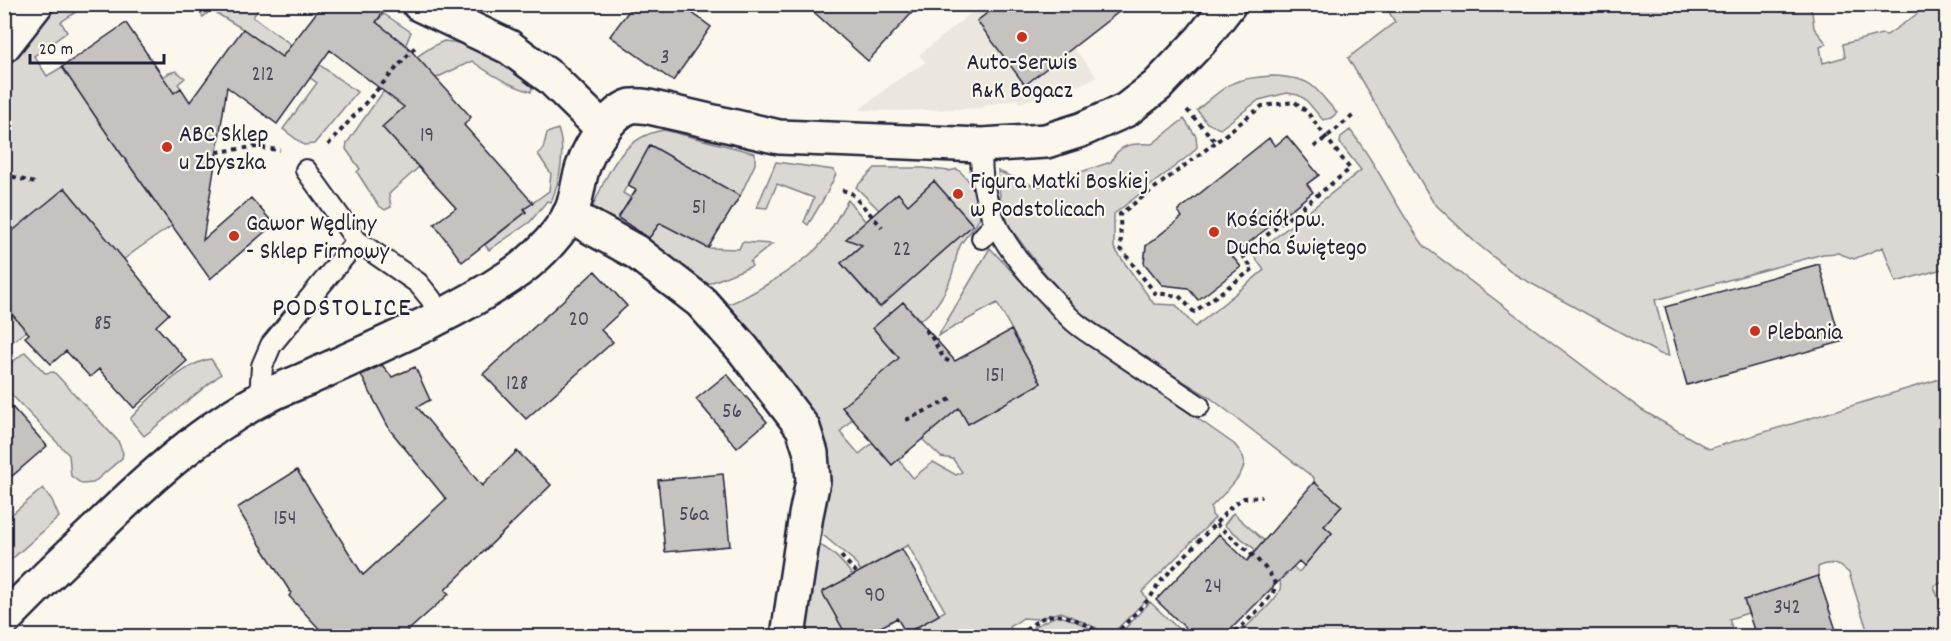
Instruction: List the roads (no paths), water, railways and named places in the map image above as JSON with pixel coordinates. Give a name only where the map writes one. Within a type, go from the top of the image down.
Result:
[{"type":"street","points":[[4,45],[36,4]]},
{"type":"street","points":[[4,620],[131,495],[177,455],[212,429],[270,395],[440,318],[510,276],[554,238],[569,215],[591,146],[603,129],[629,107],[638,105],[779,137],[982,146],[1046,141],[1081,130],[1126,110],[1157,86],[1201,40],[1230,4]]},
{"type":"street","points":[[424,14],[509,47],[551,78],[603,129]]},
{"type":"street","points":[[569,215],[636,252],[701,302],[743,349],[804,428],[811,453],[813,481],[788,636]]},
{"type":"lane","points":[[982,146],[980,165],[982,179],[995,224],[1016,259],[1077,324],[1199,406]]},
{"type":"lane","points":[[306,170],[357,241],[418,283],[431,299],[440,318]]},
{"type":"lane","points":[[982,238],[995,224]]},
{"type":"lane","points":[[270,395],[261,382],[262,366],[271,345],[357,241]]},
{"type":"place","name":"Auto-Serwis R&K Bogacz","points":[[1022,37]]},
{"type":"place","name":"ABC Sklep u Zbyszka","points":[[167,147]]},
{"type":"place","name":"Figura Matki Boskiej w Podstolicach","points":[[958,194]]},
{"type":"place","name":"Kościół pw. Ducha Świętego","points":[[1214,232]]},
{"type":"place","name":"Gawor Wędliny - Sklep Firmowy","points":[[234,236]]},
{"type":"place","name":"Plebania","points":[[1755,331]]},
{"type":"district","name":"PODSTOLICE","points":[[342,306]]}]
